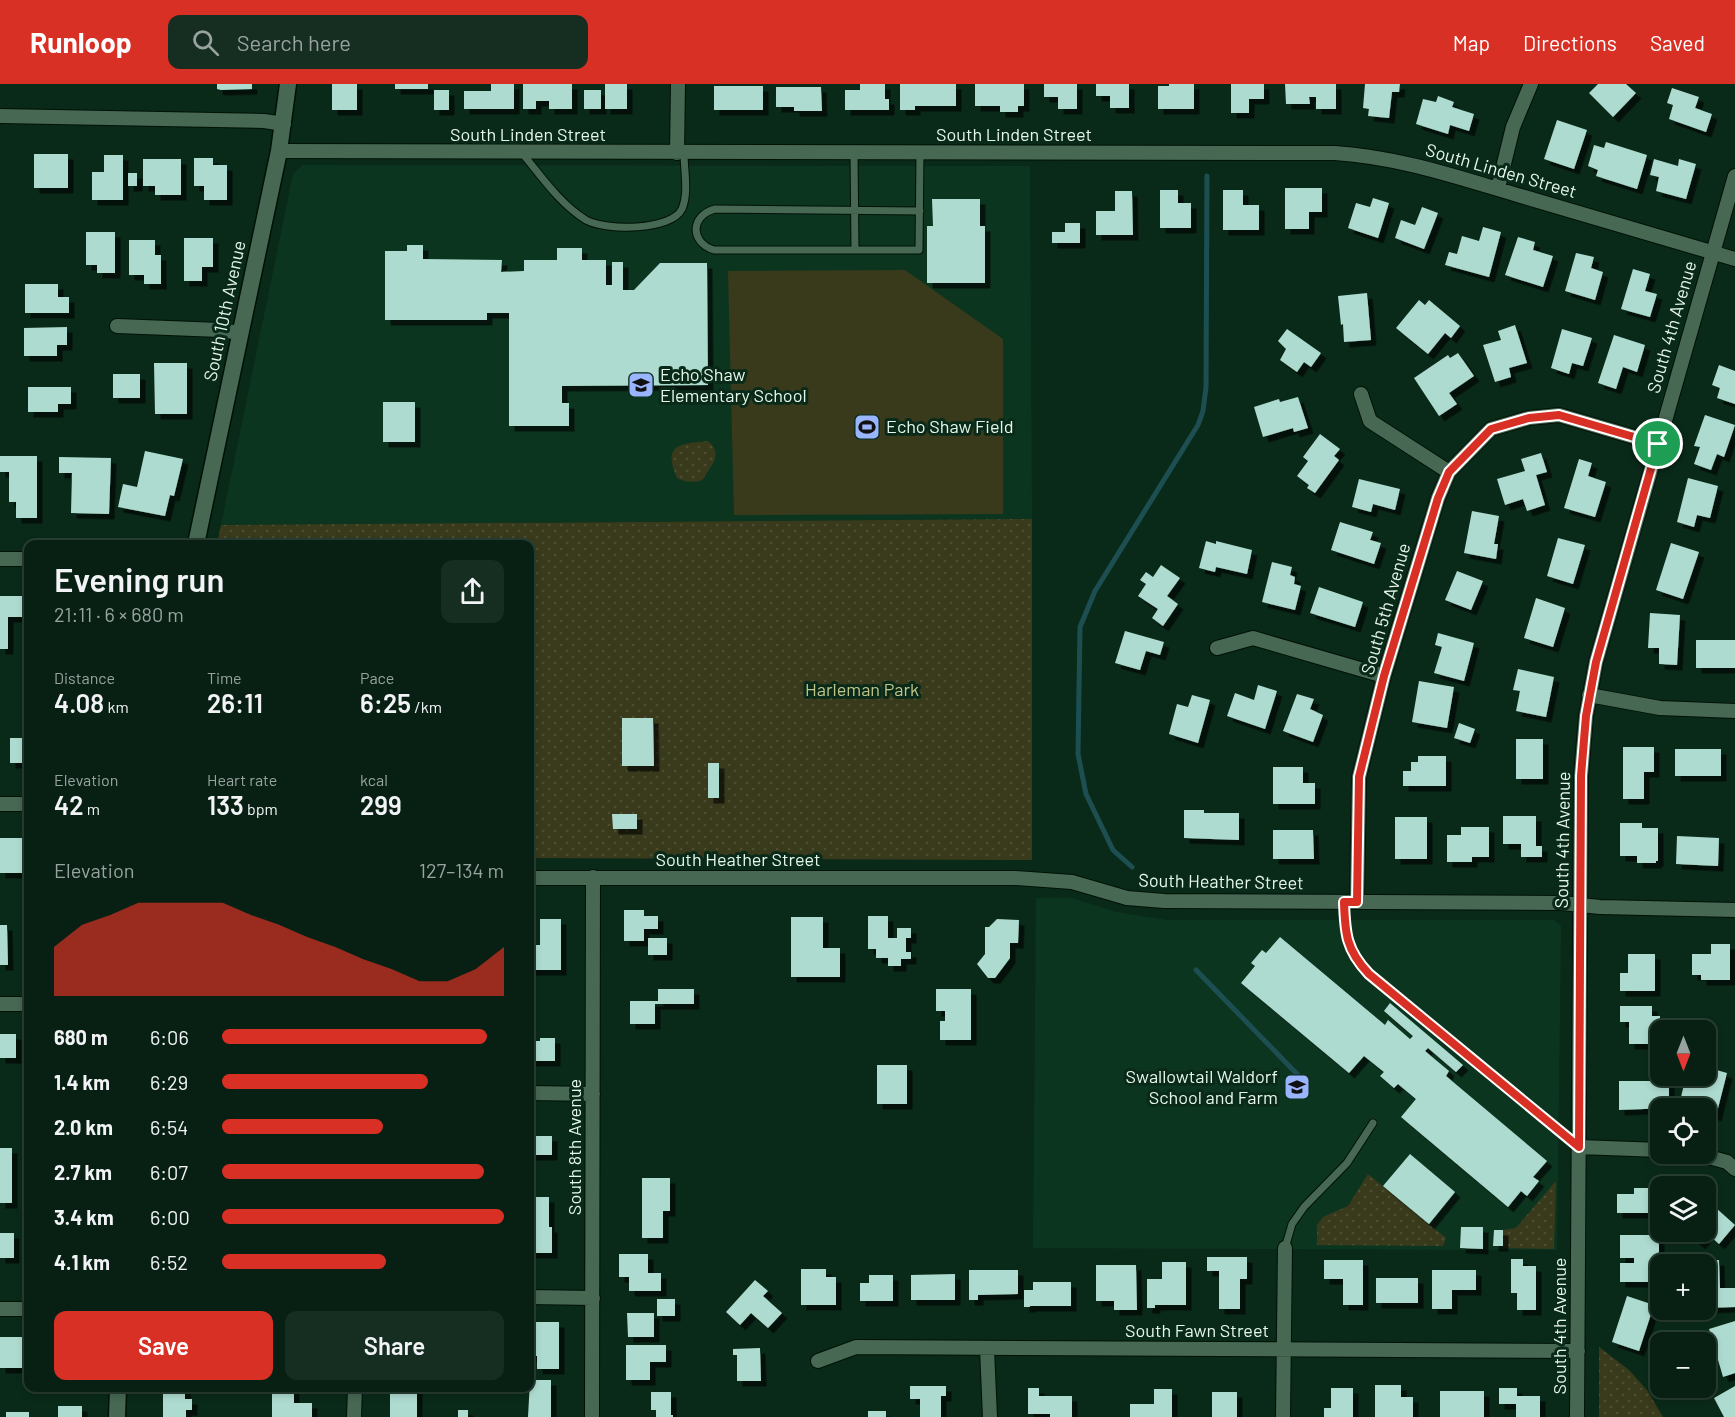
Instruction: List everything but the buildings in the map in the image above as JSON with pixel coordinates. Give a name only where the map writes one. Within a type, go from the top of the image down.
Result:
[{"type":"main road","name":"South 10th Avenue","points":[[197,540],[279,151],[288,84]]},
{"type":"main road","points":[[117,1417],[118,1392]]},
{"type":"street","points":[[678,84],[681,153]]},
{"type":"street","points":[[1498,188],[1513,128],[1531,84]]},
{"type":"street","points":[[0,116],[264,121],[284,124]]},
{"type":"street","name":"South Linden Street","points":[[279,151],[1335,153],[1393,159],[1735,259]]},
{"type":"street","name":"South 4th Avenue","points":[[1577,1417],[1581,776],[1585,725],[1596,662],[1735,176]]},
{"type":"street","points":[[117,326],[220,330],[240,333]]},
{"type":"street","points":[[1361,394],[1370,421],[1449,472],[1491,429],[1529,418],[1559,415],[1658,444]]},
{"type":"street","name":"South 5th Avenue","points":[[1350,902],[1359,777],[1384,676],[1438,498],[1449,472]]},
{"type":"street","points":[[0,559],[24,559]]},
{"type":"street","points":[[1217,648],[1253,638],[1384,676]]},
{"type":"street","points":[[1589,695],[1660,708],[1735,711]]},
{"type":"street","points":[[0,804],[24,804]]},
{"type":"street","name":"South 8th Avenue","points":[[592,1417],[593,877]]},
{"type":"street","name":"South Heather Street","points":[[534,878],[1016,878],[1072,882],[1126,898],[1164,901],[1580,905],[1735,910]]},
{"type":"street","points":[[0,1004],[24,1004]]},
{"type":"street","points":[[534,1094],[593,1094]]},
{"type":"street","points":[[1579,1147],[1650,1150]]},
{"type":"street","points":[[1716,1159],[1727,1162],[1735,1169]]},
{"type":"street","points":[[1283,1417],[1285,1248]]},
{"type":"street","points":[[534,1297],[593,1298]]},
{"type":"street","points":[[0,1309],[24,1310]]},
{"type":"street","name":"South Fawn Street","points":[[818,1361],[856,1347],[1578,1351]]},
{"type":"street","points":[[987,1349],[990,1417]]},
{"type":"street","points":[[354,1417],[355,1392]]},
{"type":"lane","points":[[522,153],[548,186],[572,209],[588,221],[608,226],[647,226],[675,218],[682,209],[684,199],[681,153]]},
{"type":"lane","points":[[854,153],[855,250]]},
{"type":"lane","points":[[920,211],[715,209],[703,214],[699,219],[696,232],[702,244],[714,250],[919,250],[920,211],[921,153]]},
{"type":"lane","points":[[1350,902],[1348,944],[1356,961],[1579,1147]]},
{"type":"lane","points":[[1285,1248],[1292,1224],[1304,1207],[1347,1163],[1373,1123]]},
{"type":"shaded area","name":"Echo Shaw Elementary School","points":[[303,165],[1030,166],[1032,519],[221,525],[293,174]]},
{"type":"shaded area","name":"Swallowtail Waldorf School and Farm","points":[[1036,898],[1072,898],[1116,912],[1167,920],[1554,920],[1561,926],[1557,1250],[1033,1248]]},
{"type":"green space","name":"Echo Shaw Field","points":[[905,270],[1003,339],[1003,514],[734,515],[728,271]]},
{"type":"green space","points":[[708,441],[716,456],[703,479],[690,482],[677,478],[672,458],[676,448],[689,443]]},
{"type":"green space","name":"Harleman Park","points":[[1032,519],[1032,860],[534,858],[534,540],[218,540],[221,525]]},
{"type":"green space","points":[[1368,1174],[1446,1238],[1443,1246],[1317,1245],[1317,1225],[1323,1217],[1348,1206]]},
{"type":"green space","points":[[1556,1181],[1554,1249],[1503,1248],[1503,1230],[1516,1228]]},
{"type":"green space","points":[[1599,1347],[1629,1370],[1647,1390],[1663,1417],[1599,1417]]},
{"type":"waterway","points":[[1132,867],[1113,850],[1086,794],[1078,754],[1080,627],[1095,591],[1198,425],[1203,411],[1206,387],[1207,176]]},
{"type":"waterway","points":[[1196,970],[1297,1074]]},
{"type":"place","name":"Echo Shaw Elementary School","points":[[641,385]]},
{"type":"place","name":"Echo Shaw Field","points":[[867,427]]},
{"type":"place","name":"Swallowtail Waldorf School and Farm","points":[[1297,1087]]},
{"type":"route","points":[[1559,415],[1658,444],[1596,662],[1586,716],[1581,776],[1579,1147],[1356,961],[1348,944],[1344,902],[1357,902],[1359,777],[1384,676],[1438,498],[1449,472],[1491,429],[1529,418],[1559,415]]}]
